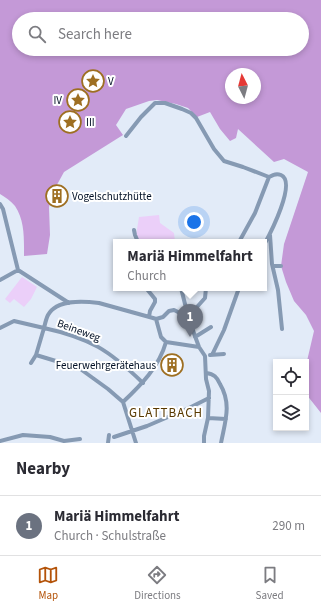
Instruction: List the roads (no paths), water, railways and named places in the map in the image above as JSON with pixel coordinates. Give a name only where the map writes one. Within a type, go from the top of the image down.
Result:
[{"type":"street","points":[[126,136],[141,117],[155,103],[165,103],[191,113],[196,118],[214,149],[224,161],[243,166],[269,177]]},
{"type":"street","points":[[241,239],[255,213],[269,177],[278,174],[287,182],[286,190],[267,240]]},
{"type":"street","points":[[0,204],[18,270],[70,303]]},
{"type":"street","points":[[134,230],[136,239]]},
{"type":"street","points":[[270,235],[282,329]]},
{"type":"street","points":[[273,266],[281,266]]},
{"type":"street","points":[[0,280],[18,270]]},
{"type":"street","points":[[148,291],[155,299],[149,317]]},
{"type":"street","points":[[182,291],[186,308],[183,314]]},
{"type":"street","points":[[188,317],[205,298],[206,291]]},
{"type":"street","points":[[212,355],[224,330],[238,291]]},
{"type":"street","points":[[31,363],[36,355],[48,315],[58,305],[70,303],[99,303],[156,319],[163,318],[169,311],[174,310],[183,314],[188,317],[199,347],[205,356],[209,398],[208,418],[204,443]]},
{"type":"street","points":[[156,319],[161,337],[166,342],[199,347]]},
{"type":"street","name":"Beineweg","points":[[0,328],[14,321],[67,333],[90,342],[106,351],[122,362],[143,383]]},
{"type":"street","points":[[195,337],[210,328]]},
{"type":"street","points":[[123,402],[143,383],[161,357],[166,342]]},
{"type":"street","points":[[205,356],[224,354]]},
{"type":"street","points":[[36,355],[79,368],[123,402],[136,443]]},
{"type":"street","points":[[84,378],[86,372]]},
{"type":"street","points":[[206,373],[213,374],[222,386],[227,400],[226,419],[221,443]]},
{"type":"street","points":[[114,437],[132,432],[209,398]]},
{"type":"street","points":[[208,418],[226,419]]},
{"type":"street","points":[[108,443],[109,435]]},
{"type":"street","points":[[0,441],[23,436],[50,437],[64,440],[80,439]]},
{"type":"place","name":"V","points":[[93,81]]},
{"type":"place","name":"IV","points":[[78,100]]},
{"type":"place","name":"III","points":[[70,122]]},
{"type":"place","name":"Vogelschutzhütte","points":[[57,196]]},
{"type":"place","name":"Mariä Himmelfahrt","points":[[190,337]]},
{"type":"place","name":"Feuerwehrgerätehaus","points":[[172,365]]},
{"type":"district","name":"GLATTBACH","points":[[166,412]]}]
